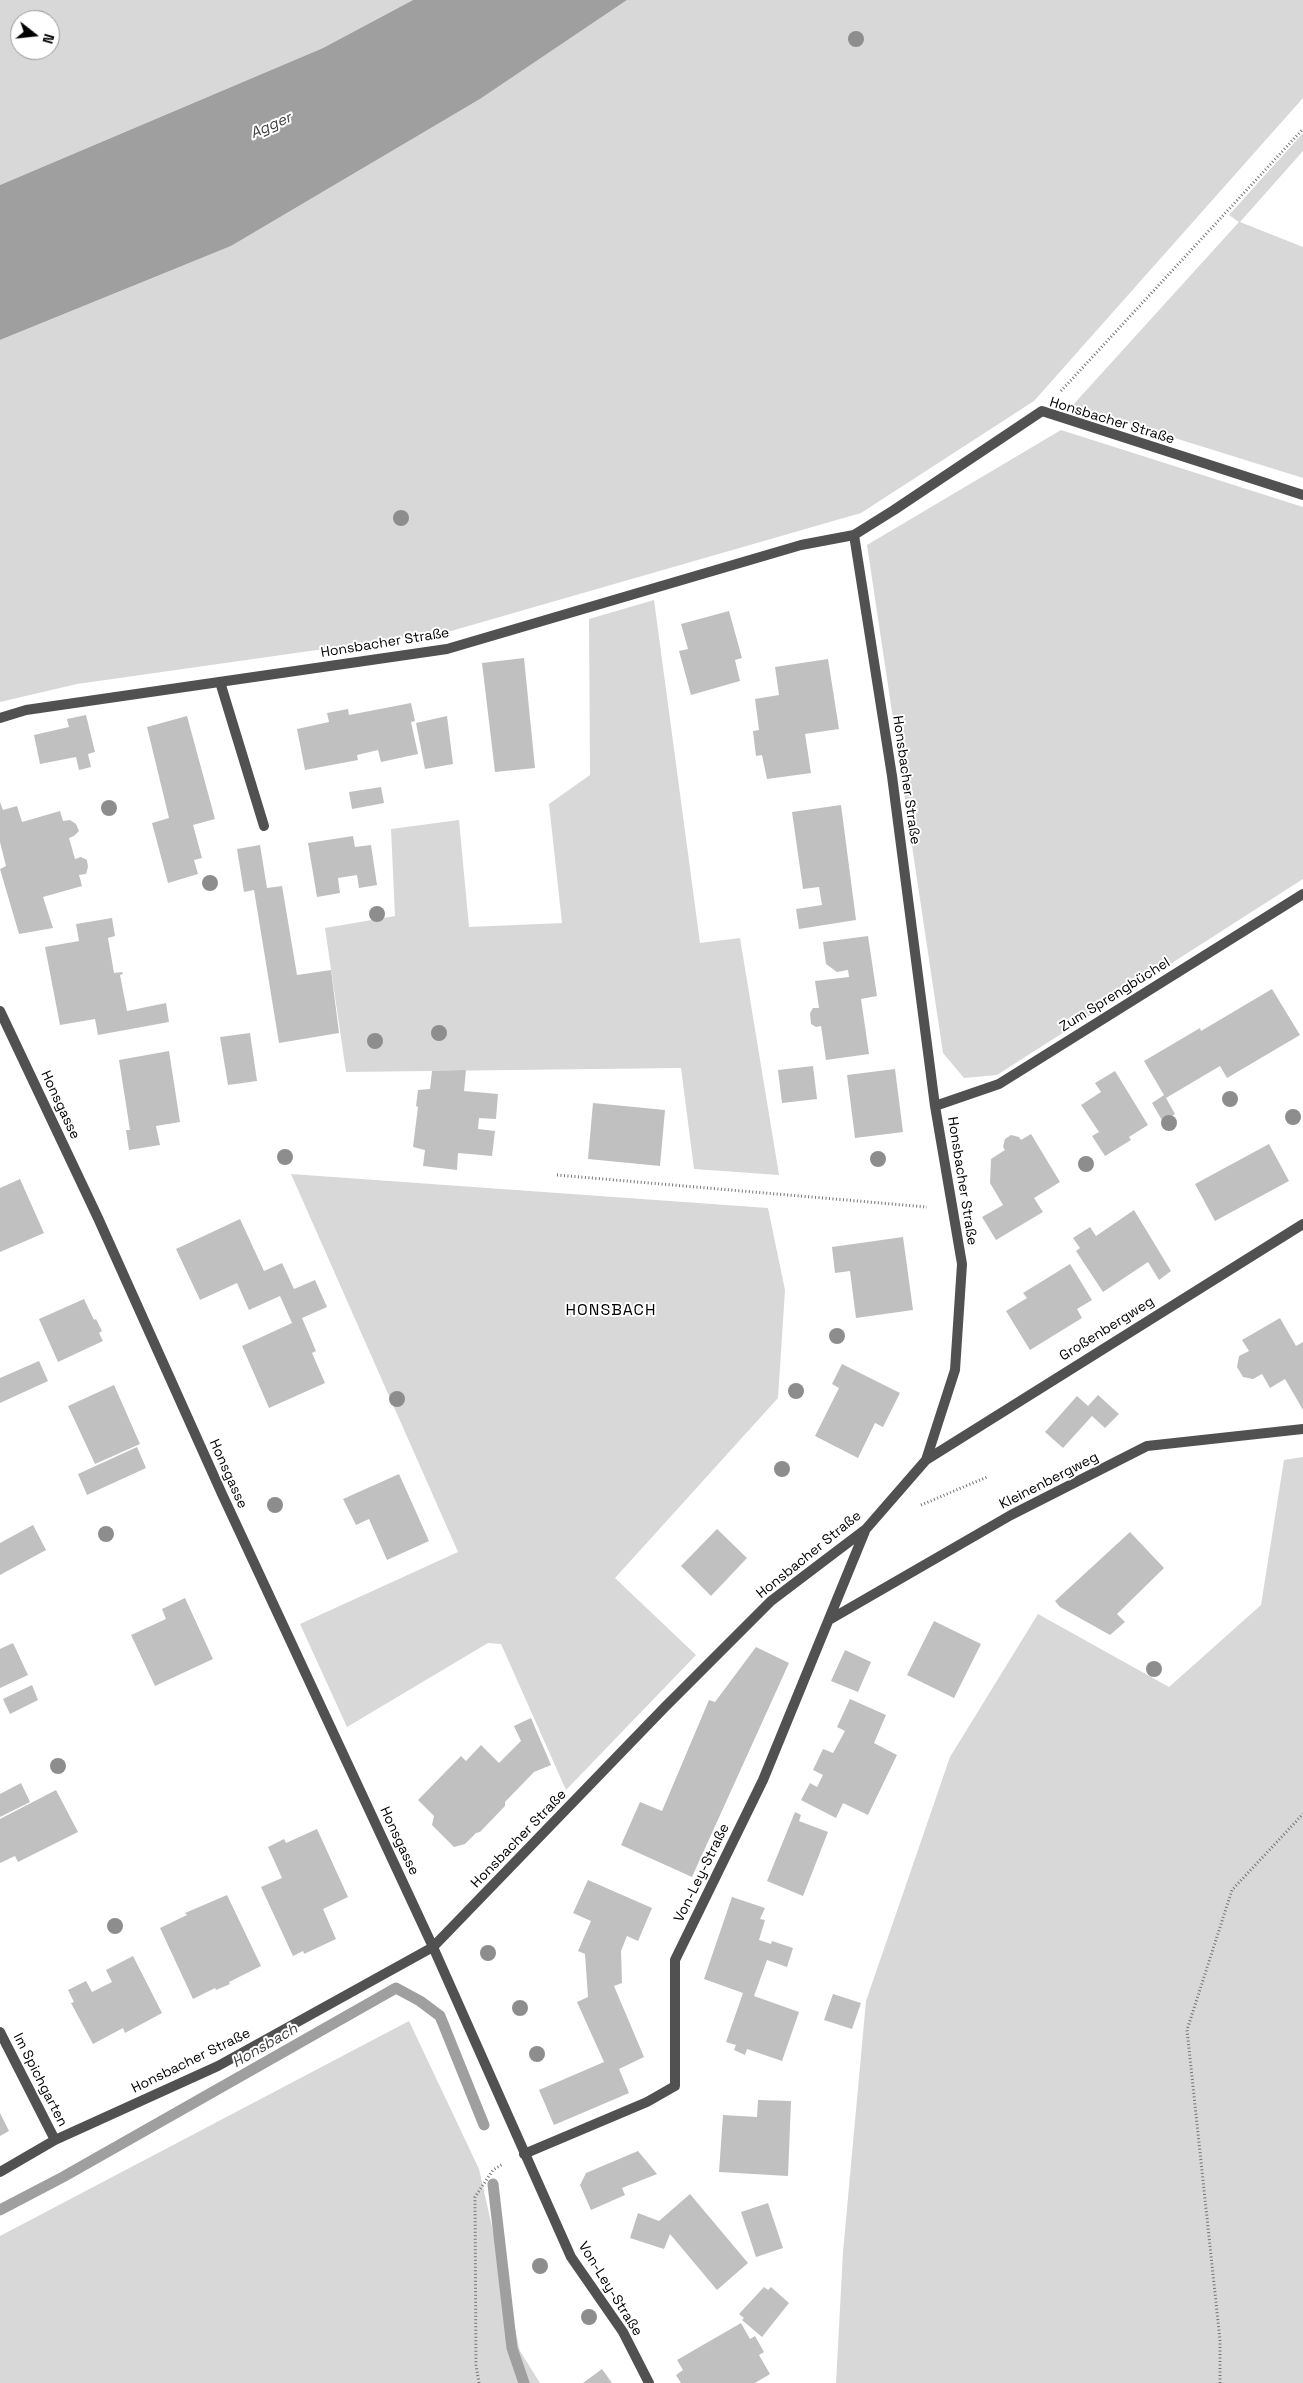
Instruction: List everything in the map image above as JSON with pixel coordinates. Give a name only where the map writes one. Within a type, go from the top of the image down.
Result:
[{"type":"street","name":"Honsbacher Straße","points":[[0,718],[26,710],[447,649],[801,545],[854,535],[1042,411],[1303,495]]},
{"type":"street","name":"Honsbacher Straße","points":[[0,2172],[55,2140],[218,2066],[433,1947],[664,1708],[771,1602],[866,1529],[926,1460],[955,1370],[962,1264],[935,1106],[892,776],[854,535]]},
{"type":"street","points":[[220,682],[264,826]]},
{"type":"street","name":"Zum Sprengbüchel","points":[[935,1106],[999,1084],[1303,894]]},
{"type":"street","name":"Honsgasse","points":[[0,1011],[98,1218],[222,1494],[433,1947]]},
{"type":"street","name":"Großenbergweg","points":[[926,1460],[1303,1224]]},
{"type":"street","name":"Kleinenbergweg","points":[[828,1620],[1011,1515],[1147,1446],[1303,1429]]},
{"type":"street","name":"Von-Ley-Straße","points":[[524,2154],[647,2102],[675,2086],[675,1960],[763,1780],[866,1529]]},
{"type":"street","name":"Von-Ley-Straße","points":[[433,1947],[524,2154],[572,2257],[622,2332],[649,2383]]},
{"type":"street","name":"Im Spichgarten","points":[[0,2032],[55,2140]]},
{"type":"path","points":[[1042,411],[1303,129]]},
{"type":"path","points":[[557,1175],[952,1209]]},
{"type":"path","points":[[918,1507],[987,1477]]},
{"type":"path","points":[[1220,2383],[1220,2340],[1187,2030],[1232,1890],[1303,1814]]},
{"type":"path","points":[[479,2383],[476,2365],[475,2197],[493,2170],[524,2154]]},
{"type":"shaded area","points":[[0,0],[413,0],[323,48],[0,185]]},
{"type":"shaded area","points":[[627,0],[1303,0],[1303,98],[1034,401],[861,513],[451,631],[77,684],[0,702],[0,340],[231,246],[480,99]]},
{"type":"shaded area","points":[[1303,133],[1303,151],[1240,222],[1303,247],[1303,478],[1072,406],[1239,222],[1229,215]]},
{"type":"shaded area","points":[[1061,430],[1303,507],[1303,879],[997,1075],[964,1078],[943,1053],[867,545]]},
{"type":"shaded area","points":[[654,600],[700,943],[740,938],[779,1175],[694,1169],[681,1068],[346,1072],[325,928],[395,916],[391,829],[459,820],[469,927],[562,923],[549,804],[590,775],[589,619]]},
{"type":"shaded area","points":[[291,1174],[768,1208],[785,1290],[778,1398],[615,1578],[696,1655],[566,1790],[501,1644],[488,1643],[347,1727],[300,1624],[458,1552]]},
{"type":"shaded area","points":[[1303,1457],[1303,2383],[836,2383],[843,2252],[866,2001],[950,1757],[1038,1614],[1169,1687],[1261,1605],[1284,1460]]},
{"type":"shaded area","points":[[409,2021],[479,2169],[520,2351],[540,2383],[0,2383],[0,2236]]},
{"type":"water","name":"Agger","points":[[413,0],[627,0],[480,99],[231,246],[0,340],[0,185],[323,48]]},
{"type":"building","points":[[729,611],[742,658],[735,660],[740,681],[691,695],[679,651],[688,649],[681,624]]},
{"type":"building","points":[[524,658],[535,768],[495,772],[482,663]]},
{"type":"building","points":[[828,659],[839,729],[805,734],[811,773],[767,779],[762,755],[756,756],[753,731],[759,730],[755,699],[779,695],[775,667]]},
{"type":"building","points":[[411,703],[415,721],[411,722],[418,754],[381,762],[378,750],[357,755],[358,760],[305,770],[297,729],[329,722],[327,713],[348,709],[349,715]]},
{"type":"building","points":[[86,715],[95,752],[88,754],[91,767],[79,770],[76,757],[40,764],[34,735],[69,727],[67,719]]},
{"type":"building","points":[[187,716],[215,819],[193,825],[202,858],[194,860],[198,874],[168,883],[152,823],[169,818],[147,727]]},
{"type":"building","points":[[447,716],[453,764],[425,769],[416,723]]},
{"type":"building","points":[[381,787],[384,803],[352,809],[349,792]]},
{"type":"building","points":[[0,802],[3,810],[17,806],[22,822],[60,811],[63,821],[70,820],[76,824],[79,831],[69,838],[75,859],[81,857],[87,860],[88,867],[86,874],[79,875],[82,886],[43,897],[53,928],[19,934],[0,869],[6,866],[0,842]]},
{"type":"building","points":[[841,805],[856,920],[799,929],[796,909],[822,905],[819,887],[803,889],[792,812]]},
{"type":"building","points":[[353,836],[355,847],[371,845],[377,885],[359,888],[357,875],[338,878],[340,893],[317,897],[308,843]]},
{"type":"building","points":[[260,845],[267,888],[282,886],[297,975],[331,970],[339,1033],[279,1043],[254,890],[244,892],[237,849]]},
{"type":"building","points":[[112,918],[115,936],[108,938],[114,973],[122,972],[123,974],[120,975],[127,1011],[166,1003],[169,1022],[98,1035],[95,1019],[60,1025],[45,947],[79,941],[76,924]]},
{"type":"building","points":[[868,936],[877,996],[861,999],[869,1054],[826,1060],[821,1026],[816,1027],[811,1024],[810,1013],[813,1008],[819,1008],[815,981],[849,977],[848,970],[837,972],[826,964],[823,942]]},
{"type":"building","points":[[1272,989],[1300,1035],[1227,1078],[1220,1066],[1166,1098],[1175,1114],[1163,1122],[1152,1103],[1164,1095],[1144,1061],[1200,1028],[1201,1031]]},
{"type":"building","points":[[250,1033],[257,1081],[228,1085],[220,1037]]},
{"type":"building","points":[[169,1051],[180,1122],[156,1126],[160,1145],[129,1150],[126,1130],[130,1130],[119,1060]]},
{"type":"building","points":[[813,1066],[817,1099],[782,1103],[778,1070]]},
{"type":"building","points":[[895,1069],[903,1132],[855,1138],[847,1075]]},
{"type":"building","points":[[466,1070],[464,1091],[498,1094],[496,1119],[479,1118],[478,1129],[495,1131],[492,1156],[458,1153],[457,1170],[423,1166],[425,1150],[413,1147],[418,1090],[430,1089],[432,1071]]},
{"type":"building","points":[[1115,1071],[1148,1125],[1129,1137],[1131,1140],[1105,1156],[1092,1136],[1099,1132],[1081,1105],[1101,1092],[1095,1083]]},
{"type":"building","points":[[593,1103],[665,1110],[660,1166],[588,1159]]},
{"type":"building","points":[[1031,1134],[1060,1182],[1034,1198],[1043,1212],[996,1240],[982,1217],[1003,1205],[990,1183],[991,1159],[1005,1150],[1003,1147],[1005,1139],[1011,1135],[1019,1137],[1021,1140]]},
{"type":"building","points":[[1269,1144],[1289,1181],[1215,1221],[1195,1184]]},
{"type":"building","points":[[20,1179],[44,1233],[0,1252],[0,1188]]},
{"type":"building","points":[[1134,1210],[1171,1271],[1159,1280],[1148,1262],[1103,1292],[1076,1251],[1080,1248],[1073,1238],[1090,1227],[1096,1236]]},
{"type":"building","points":[[240,1219],[264,1271],[282,1263],[294,1289],[315,1280],[327,1307],[302,1318],[316,1351],[312,1353],[325,1383],[269,1408],[242,1346],[292,1323],[280,1296],[249,1310],[237,1283],[200,1300],[176,1249]]},
{"type":"building","points":[[903,1237],[913,1310],[856,1318],[850,1271],[835,1273],[832,1247]]},
{"type":"building","points":[[1070,1264],[1092,1300],[1077,1309],[1082,1318],[1030,1350],[1006,1311],[1027,1298],[1023,1293]]},
{"type":"building","points":[[84,1299],[94,1320],[96,1319],[102,1331],[99,1333],[103,1341],[58,1362],[39,1319]]},
{"type":"building","points":[[1280,1318],[1296,1346],[1303,1342],[1303,1410],[1285,1379],[1270,1388],[1262,1374],[1253,1379],[1243,1377],[1237,1367],[1239,1356],[1249,1351],[1242,1340]]},
{"type":"building","points":[[39,1361],[48,1381],[0,1403],[0,1378]]},
{"type":"building","points":[[842,1364],[900,1393],[883,1427],[875,1423],[858,1458],[815,1436],[839,1388],[832,1384]]},
{"type":"building","points":[[114,1385],[140,1444],[95,1464],[68,1406]]},
{"type":"building","points":[[1098,1395],[1119,1414],[1105,1428],[1092,1416],[1063,1448],[1045,1432],[1077,1396],[1088,1406]]},
{"type":"building","points":[[137,1447],[146,1468],[87,1495],[78,1474]]},
{"type":"building","points":[[399,1474],[429,1541],[387,1560],[369,1519],[356,1525],[343,1499]]},
{"type":"building","points":[[33,1525],[46,1550],[0,1575],[0,1543]]},
{"type":"building","points":[[717,1529],[747,1558],[711,1596],[681,1566]]},
{"type":"building","points":[[1130,1532],[1164,1568],[1117,1614],[1125,1622],[1110,1635],[1060,1607],[1055,1601]]},
{"type":"building","points":[[185,1598],[213,1659],[155,1686],[131,1635],[166,1619],[162,1609]]},
{"type":"building","points":[[934,1621],[981,1644],[954,1698],[907,1675]]},
{"type":"building","points":[[13,1643],[28,1675],[0,1688],[0,1649]]},
{"type":"building","points":[[756,1647],[789,1663],[692,1877],[621,1845],[640,1802],[662,1811],[709,1700],[715,1702]]},
{"type":"building","points":[[845,1650],[871,1662],[858,1692],[831,1681]]},
{"type":"building","points":[[32,1685],[38,1700],[10,1714],[3,1699]]},
{"type":"building","points":[[850,1699],[886,1715],[874,1743],[897,1755],[868,1815],[843,1803],[836,1818],[801,1800],[810,1783],[817,1787],[823,1775],[813,1770],[823,1749],[833,1753],[845,1731],[837,1727]]},
{"type":"building","points":[[531,1718],[551,1765],[534,1772],[480,1832],[476,1833],[465,1844],[454,1847],[432,1825],[434,1816],[418,1800],[461,1756],[466,1761],[481,1745],[499,1763],[521,1741],[514,1726]]},
{"type":"building","points":[[21,1783],[30,1802],[0,1817],[0,1794]]},
{"type":"building","points":[[56,1790],[78,1832],[18,1862],[15,1856],[0,1863],[0,1819]]},
{"type":"building","points":[[795,1812],[801,1815],[799,1821],[828,1832],[803,1896],[767,1881]]},
{"type":"building","points":[[317,1829],[348,1897],[323,1909],[336,1939],[304,1954],[303,1951],[293,1956],[261,1887],[282,1878],[268,1847],[284,1839],[286,1843]]},
{"type":"building","points":[[588,1880],[652,1908],[638,1941],[627,1936],[621,1951],[622,1983],[614,1986],[644,2057],[619,2069],[629,2093],[554,2125],[539,2090],[604,2062],[577,2002],[588,1997],[585,1954],[578,1951],[591,1921],[573,1913]]},
{"type":"building","points":[[227,1895],[261,1966],[229,1982],[230,1984],[216,1990],[215,1988],[193,1999],[160,1928],[187,1915],[185,1913]]},
{"type":"building","points":[[732,1897],[765,1908],[760,1919],[765,1920],[759,1940],[771,1944],[772,1941],[793,1948],[787,1967],[767,1960],[754,1996],[799,2012],[782,2061],[747,2049],[745,2055],[734,2050],[736,2045],[726,2042],[743,1993],[704,1979]]},
{"type":"building","points":[[133,1956],[162,2013],[125,2033],[123,2028],[93,2044],[71,2003],[74,2002],[68,1990],[86,1981],[92,1992],[112,1982],[106,1970]]},
{"type":"building","points":[[833,1994],[861,2003],[852,2029],[824,2020]]},
{"type":"building","points":[[758,2100],[791,2101],[788,2176],[719,2172],[723,2115],[757,2117]]},
{"type":"building","points":[[0,2113],[9,2131],[0,2136]]},
{"type":"building","points":[[638,2151],[657,2174],[622,2188],[625,2195],[591,2210],[580,2185],[586,2173]]},
{"type":"building","points":[[690,2194],[748,2263],[717,2290],[670,2234],[664,2249],[630,2238],[638,2213],[659,2221]]},
{"type":"building","points":[[768,2203],[783,2248],[756,2257],[741,2212]]},
{"type":"building","points":[[764,2287],[768,2290],[771,2287],[789,2303],[762,2337],[742,2320],[744,2318],[739,2314]]},
{"type":"building","points":[[741,2323],[750,2339],[755,2336],[764,2352],[759,2355],[770,2374],[755,2383],[681,2383],[676,2375],[683,2370],[677,2360]]},
{"type":"building","points":[[602,2369],[612,2383],[583,2383]]},
{"type":"waterway","name":"Honsbach","points":[[0,2210],[63,2177],[396,1988],[420,2001],[440,2016],[484,2125]]},
{"type":"waterway","name":"Honsbach","points":[[493,2184],[512,2348],[524,2383]]},
{"type":"district","name":"HONSBACH","points":[[611,1311]]}]
